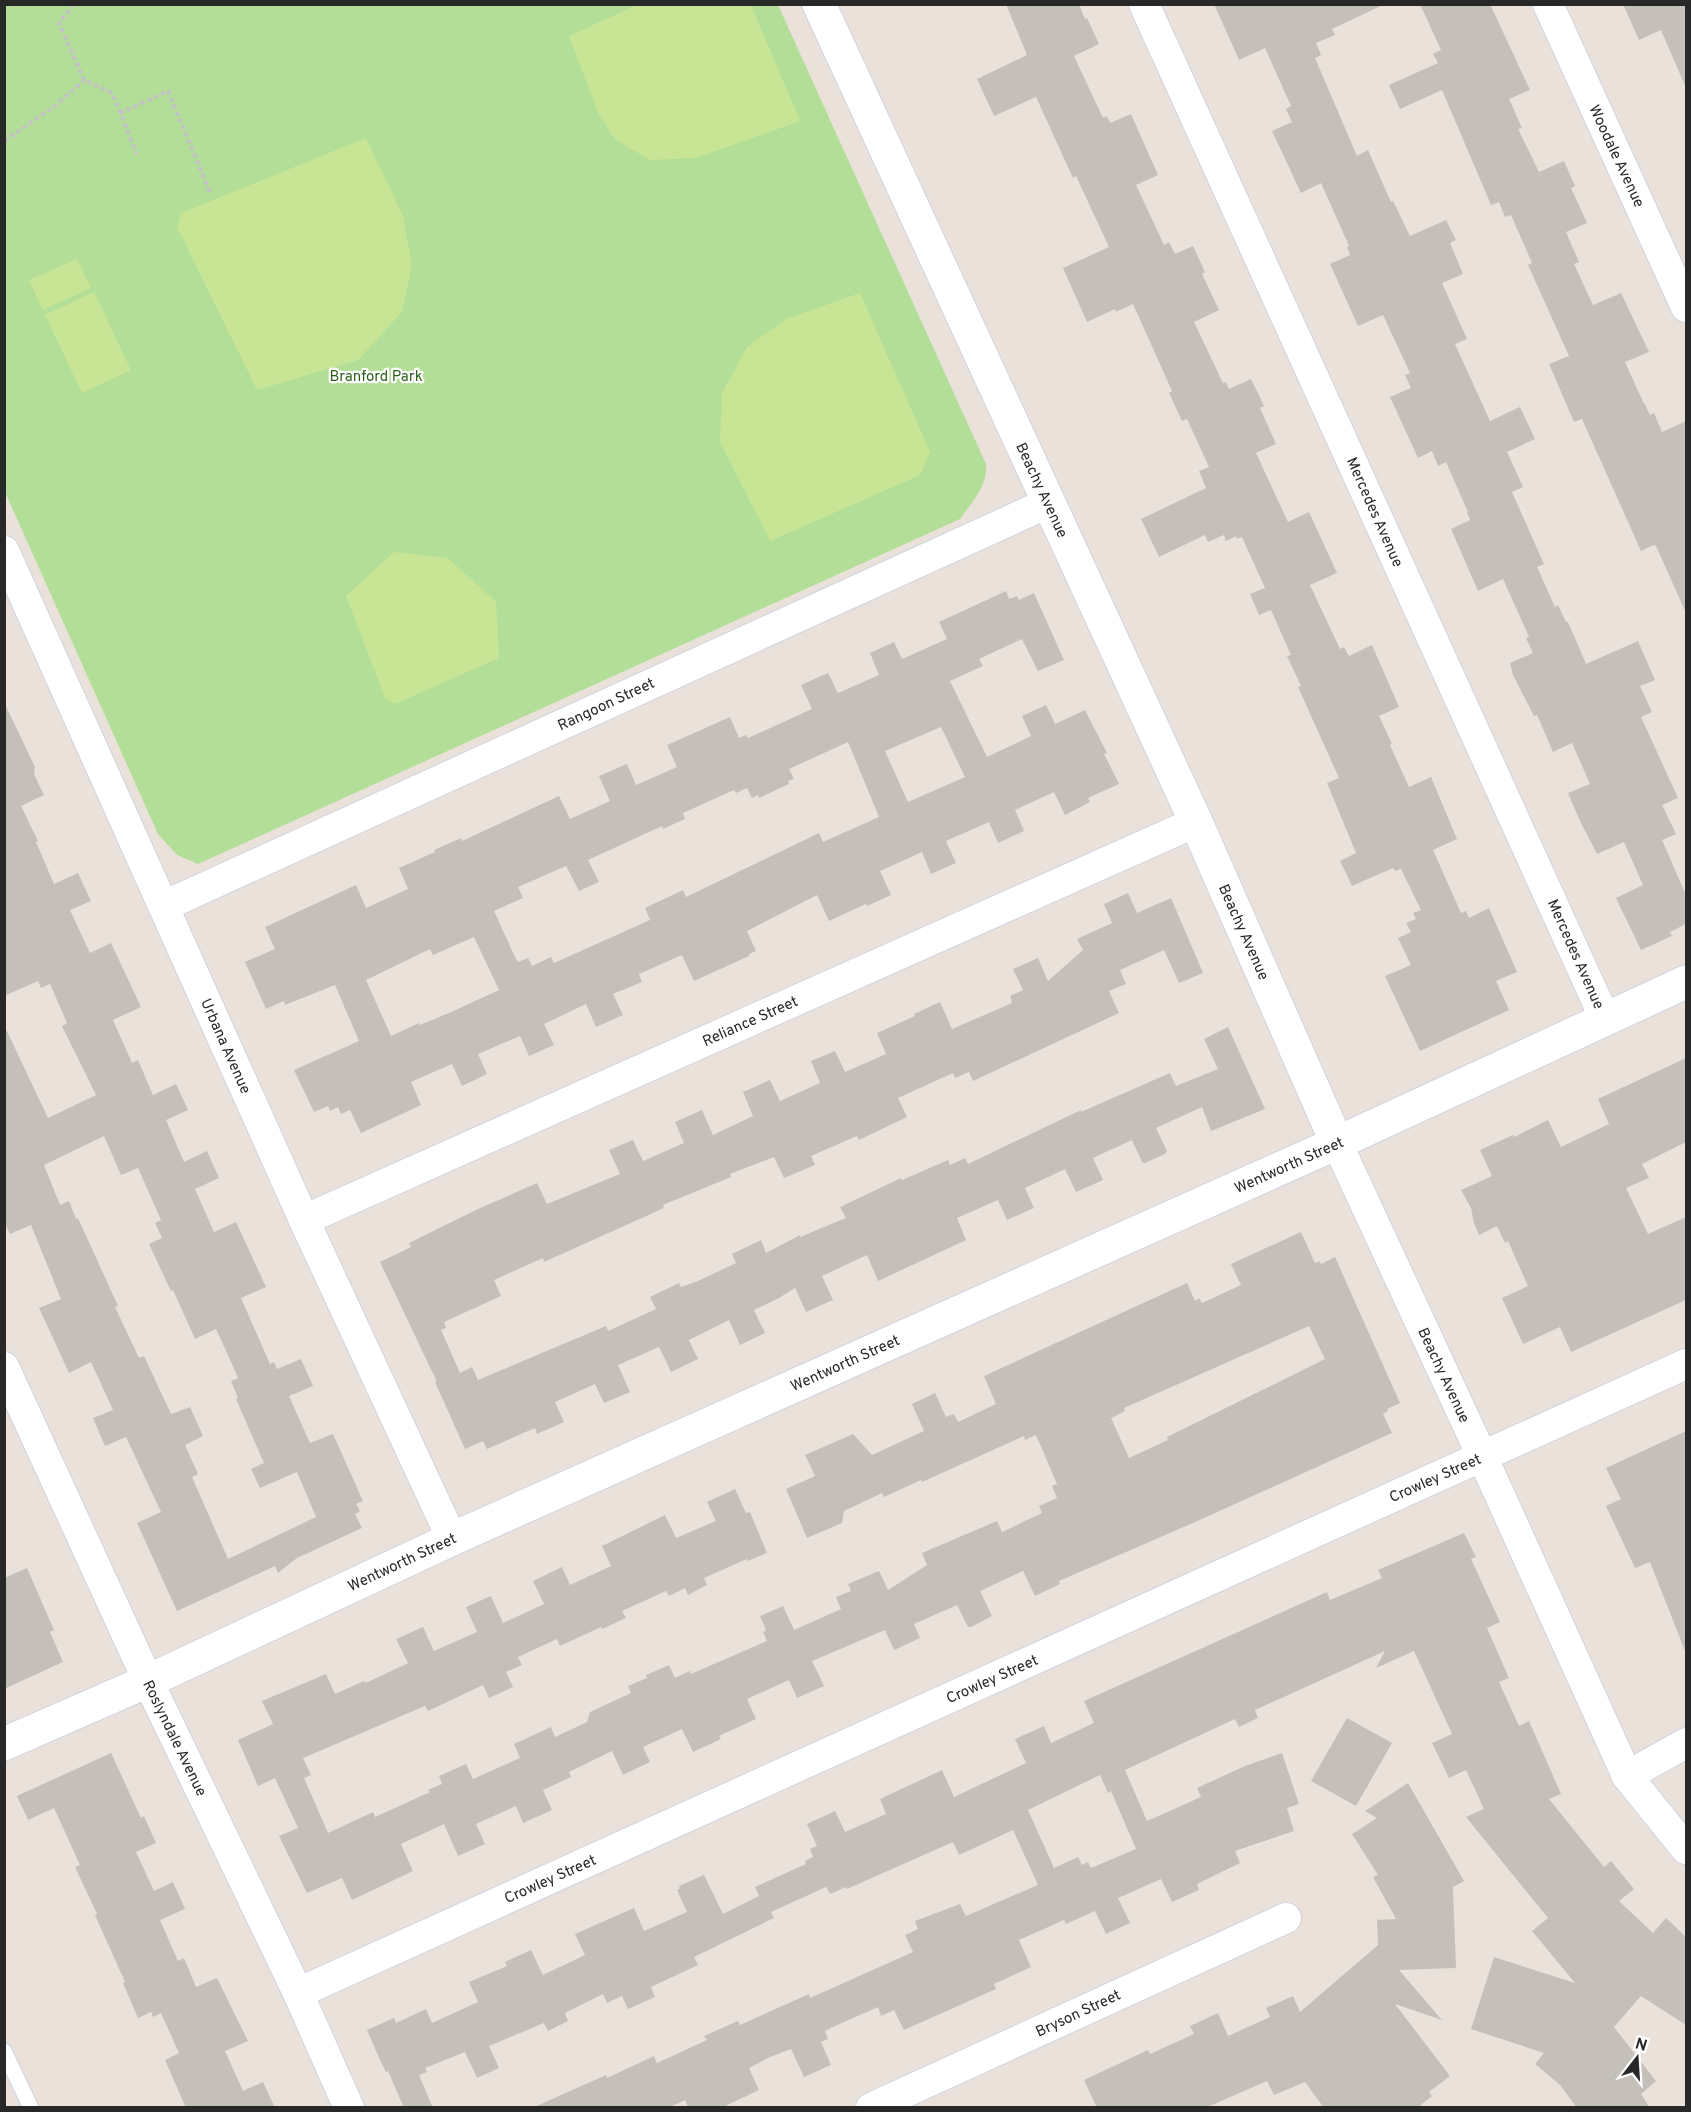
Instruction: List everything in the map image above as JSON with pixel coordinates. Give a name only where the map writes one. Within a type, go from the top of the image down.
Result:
[{"type":"street","name":"Beachy Avenue","points":[[819,4],[1196,822],[1337,1143],[1627,1776],[1686,1849]]},
{"type":"street","name":"Mercedes Avenue","points":[[1144,4],[1605,1019]]},
{"type":"street","name":"Woodale Avenue","points":[[1548,4],[1686,307]]},
{"type":"street","name":"Rangoon Street","points":[[164,906],[1048,502]]},
{"type":"street","name":"Urbana Avenue","points":[[4,551],[304,1220],[452,1539]]},
{"type":"street","name":"Reliance Street","points":[[304,1220],[1196,822]]},
{"type":"street","name":"Wentworth Street","points":[[4,1744],[148,1681],[452,1539],[1337,1143],[1686,982]]},
{"type":"street","name":"Crowley Street","points":[[298,1993],[1686,1364]]},
{"type":"street","name":"Roslyndale Avenue","points":[[4,1367],[148,1681],[298,1993],[348,2108]]},
{"type":"street","points":[[1627,1776],[1686,1743]]},
{"type":"street","name":"Bryson Street","points":[[871,2108],[1286,1918]]},
{"type":"lane","points":[[4,2051],[31,2108]]},
{"type":"path","points":[[74,4],[59,23],[84,80],[112,93],[137,154]]},
{"type":"path","points":[[4,141],[56,105],[84,80]]},
{"type":"path","points":[[120,113],[168,91],[211,195]]},
{"type":"green space","name":"Branford Park","points":[[4,5],[778,5],[986,464],[982,487],[960,519],[198,864],[177,855],[158,834],[5,492]]},
{"type":"green space","points":[[637,5],[751,5],[800,121],[696,158],[650,160],[616,140],[599,115],[569,36]]},
{"type":"green space","points":[[366,138],[403,216],[412,265],[402,312],[358,360],[257,390],[177,227],[181,213]]},
{"type":"green space","points":[[77,259],[91,288],[43,310],[29,280]]},
{"type":"green space","points":[[94,292],[131,370],[82,393],[45,315]]},
{"type":"green space","points":[[860,293],[930,452],[920,475],[770,541],[720,442],[722,393],[747,347],[786,319]]},
{"type":"green space","points":[[394,552],[448,558],[496,602],[499,658],[395,704],[385,698],[346,596]]},
{"type":"building","points":[[1006,4],[1079,4],[1085,19],[1087,18],[1099,44],[1074,56],[1103,118],[1107,116],[1110,123],[1131,114],[1158,175],[1136,185],[1164,245],[1169,242],[1175,254],[1193,246],[1205,272],[1202,274],[1219,310],[1194,322],[1223,383],[1226,382],[1229,389],[1251,379],[1264,406],[1260,408],[1276,444],[1256,453],[1288,522],[1309,512],[1337,573],[1310,585],[1340,649],[1344,647],[1349,656],[1372,645],[1399,707],[1379,716],[1392,744],[1390,745],[1409,787],[1431,777],[1457,839],[1433,850],[1461,913],[1466,911],[1469,918],[1489,908],[1517,972],[1496,981],[1509,1010],[1420,1051],[1385,976],[1411,965],[1398,938],[1411,932],[1406,923],[1416,919],[1413,913],[1421,910],[1401,869],[1395,871],[1393,868],[1352,886],[1340,861],[1356,853],[1327,783],[1339,778],[1298,687],[1301,686],[1287,656],[1291,655],[1271,610],[1259,615],[1250,594],[1265,588],[1242,537],[1237,539],[1236,536],[1226,541],[1224,535],[1208,542],[1205,535],[1159,557],[1141,519],[1206,488],[1199,471],[1209,467],[1187,419],[1182,421],[1169,393],[1172,391],[1133,304],[1116,312],[1115,309],[1087,322],[1063,268],[1109,247],[1076,176],[1073,178],[1036,97],[994,116],[977,79],[1027,55]]},
{"type":"building","points":[[1214,4],[1385,4],[1332,29],[1335,35],[1316,43],[1321,55],[1315,58],[1357,156],[1368,150],[1391,202],[1393,201],[1410,236],[1446,220],[1456,240],[1450,243],[1463,274],[1442,283],[1467,339],[1455,344],[1490,421],[1520,407],[1535,439],[1507,452],[1523,487],[1512,492],[1544,564],[1537,567],[1555,607],[1558,605],[1568,622],[1586,664],[1638,641],[1655,680],[1640,686],[1652,712],[1641,717],[1678,798],[1662,805],[1676,834],[1662,840],[1686,895],[1686,924],[1670,932],[1672,936],[1641,950],[1616,898],[1643,885],[1624,842],[1597,854],[1580,821],[1568,793],[1590,784],[1572,743],[1553,752],[1537,715],[1534,716],[1513,675],[1510,663],[1533,653],[1526,638],[1529,637],[1503,579],[1478,591],[1451,529],[1470,520],[1446,462],[1438,466],[1432,451],[1418,458],[1390,397],[1411,388],[1405,375],[1410,373],[1383,315],[1358,326],[1330,264],[1350,255],[1347,247],[1349,246],[1321,183],[1301,193],[1272,131],[1292,122],[1286,109],[1291,106],[1265,48],[1239,60]]},
{"type":"building","points":[[1420,4],[1490,4],[1530,90],[1509,99],[1522,128],[1518,129],[1539,172],[1564,161],[1575,186],[1571,188],[1587,223],[1566,232],[1579,262],[1574,264],[1593,305],[1621,293],[1649,352],[1625,362],[1644,404],[1650,415],[1654,413],[1662,432],[1686,421],[1686,613],[1656,546],[1641,551],[1582,419],[1574,422],[1549,364],[1569,356],[1528,265],[1532,263],[1511,215],[1505,217],[1499,202],[1491,205],[1442,90],[1400,109],[1389,85],[1438,63],[1433,54],[1441,50]]},
{"type":"building","points":[[1623,4],[1686,4],[1686,88],[1661,30],[1639,40]]},
{"type":"building","points":[[1006,591],[1009,599],[1017,596],[1019,600],[1034,593],[1064,660],[1038,671],[1022,639],[979,659],[983,666],[950,681],[987,757],[1031,736],[1022,716],[1046,705],[1055,724],[1085,710],[1107,753],[1104,754],[1119,784],[1088,798],[1090,802],[1065,815],[1054,792],[1015,810],[1024,831],[998,843],[989,822],[946,841],[956,863],[931,874],[922,852],[880,871],[891,895],[829,921],[817,895],[747,931],[756,951],[749,956],[694,981],[682,955],[639,974],[642,982],[613,994],[623,1015],[596,1027],[586,1004],[544,1024],[554,1045],[529,1056],[520,1036],[478,1054],[487,1074],[462,1086],[452,1064],[411,1082],[421,1105],[361,1133],[350,1110],[341,1114],[338,1107],[330,1111],[328,1106],[314,1112],[294,1070],[359,1041],[335,985],[285,1005],[284,1001],[266,1009],[245,962],[275,949],[265,927],[356,885],[366,908],[408,889],[399,868],[435,852],[434,850],[461,838],[462,841],[559,796],[570,819],[610,801],[599,776],[627,764],[636,785],[677,767],[667,745],[730,717],[739,738],[746,735],[748,738],[812,709],[801,685],[828,673],[838,693],[879,675],[870,653],[894,642],[902,659],[947,639],[939,622]],"holes":[[[941,727],[965,777],[908,802],[885,751]],[[848,742],[879,817],[823,842],[819,833],[686,897],[683,890],[645,908],[650,920],[554,963],[551,957],[532,966],[528,958],[518,962],[494,911],[523,898],[518,887],[566,866],[579,891],[599,882],[588,860],[662,826],[663,829],[685,819],[683,813],[734,790],[736,793],[747,788],[752,798],[758,795],[759,798],[789,784],[788,781],[794,779],[789,769]],[[474,937],[499,990],[391,1036],[366,980],[430,949],[433,955]]]},
{"type":"building","points":[[4,702],[35,767],[34,774],[44,795],[21,806],[38,841],[36,842],[54,884],[78,873],[91,901],[70,910],[90,953],[111,943],[141,1007],[113,1020],[132,1063],[138,1060],[153,1095],[176,1084],[188,1110],[166,1120],[184,1162],[207,1151],[219,1178],[195,1189],[214,1232],[236,1222],[266,1287],[241,1298],[270,1364],[274,1362],[277,1369],[301,1359],[313,1386],[289,1396],[310,1443],[333,1434],[363,1501],[356,1504],[360,1511],[355,1514],[362,1528],[297,1558],[278,1573],[275,1566],[177,1611],[137,1523],[161,1512],[126,1437],[105,1446],[93,1418],[113,1410],[91,1362],[69,1373],[39,1308],[61,1299],[31,1225],[10,1234],[4,1222],[4,1025],[48,1118],[96,1095],[62,1026],[67,1023],[50,984],[41,988],[38,981],[4,996]],"holes":[[[104,1136],[121,1175],[138,1168],[161,1220],[155,1223],[162,1238],[149,1244],[195,1339],[216,1329],[227,1353],[238,1378],[231,1381],[238,1398],[236,1399],[264,1463],[251,1469],[260,1488],[297,1472],[316,1517],[228,1559],[192,1477],[198,1474],[185,1445],[203,1436],[190,1407],[171,1414],[144,1356],[139,1358],[78,1218],[76,1219],[69,1201],[60,1205],[44,1165]]]},
{"type":"building","points":[[1128,893],[1137,913],[1171,898],[1203,973],[1179,983],[1164,950],[1120,970],[1126,984],[1109,991],[1119,1013],[973,1081],[969,1072],[955,1078],[953,1073],[898,1098],[907,1117],[859,1140],[857,1136],[811,1156],[815,1165],[784,1178],[774,1157],[730,1174],[731,1177],[663,1205],[664,1208],[544,1262],[543,1258],[494,1280],[501,1296],[444,1322],[446,1328],[441,1330],[460,1373],[472,1367],[478,1380],[606,1326],[608,1331],[656,1309],[650,1297],[679,1283],[681,1287],[698,1281],[736,1263],[732,1254],[761,1240],[766,1253],[800,1235],[800,1237],[846,1218],[840,1207],[901,1178],[902,1180],[948,1160],[950,1165],[965,1158],[968,1164],[1081,1110],[1081,1112],[1170,1073],[1176,1086],[1218,1069],[1204,1039],[1228,1027],[1265,1109],[1211,1131],[1202,1107],[1156,1128],[1167,1151],[1165,1154],[1145,1163],[1142,1162],[1132,1140],[1093,1158],[1103,1180],[1076,1192],[1065,1169],[1025,1188],[1034,1208],[1007,1220],[998,1200],[957,1218],[966,1240],[878,1281],[867,1255],[822,1276],[833,1300],[806,1312],[795,1288],[754,1310],[765,1333],[763,1334],[740,1345],[729,1320],[689,1340],[698,1359],[671,1372],[659,1347],[618,1365],[630,1392],[604,1403],[595,1384],[555,1402],[564,1422],[537,1434],[535,1428],[487,1449],[483,1441],[465,1449],[435,1382],[437,1382],[380,1262],[411,1247],[409,1243],[537,1183],[547,1204],[620,1174],[609,1150],[633,1140],[643,1161],[684,1143],[675,1122],[702,1110],[713,1135],[753,1116],[743,1092],[770,1080],[780,1101],[820,1083],[811,1061],[835,1051],[845,1072],[886,1054],[877,1033],[940,1002],[952,1029],[1012,1003],[1010,996],[1023,990],[1013,969],[1038,958],[1048,981],[1083,950],[1077,939],[1112,923],[1104,904]]},
{"type":"building","points":[[1686,1058],[1686,1142],[1642,1164],[1649,1178],[1626,1188],[1648,1234],[1686,1217],[1686,1300],[1571,1352],[1560,1327],[1523,1344],[1502,1298],[1528,1286],[1508,1241],[1505,1243],[1497,1226],[1479,1235],[1471,1208],[1461,1190],[1492,1176],[1480,1150],[1513,1135],[1514,1137],[1548,1120],[1561,1147],[1609,1124],[1598,1099]]},
{"type":"building","points":[[1301,1232],[1315,1263],[1320,1261],[1321,1264],[1335,1257],[1400,1403],[1387,1409],[1388,1411],[1383,1414],[1392,1433],[1059,1581],[1060,1584],[1035,1596],[1023,1571],[980,1591],[992,1616],[971,1627],[968,1627],[957,1605],[914,1624],[920,1638],[894,1650],[885,1630],[812,1661],[824,1686],[797,1698],[789,1680],[747,1699],[756,1719],[719,1736],[721,1739],[693,1752],[682,1729],[643,1747],[650,1762],[623,1775],[612,1751],[569,1772],[571,1777],[543,1790],[552,1810],[523,1823],[516,1806],[476,1824],[485,1844],[458,1856],[444,1824],[401,1844],[413,1871],[352,1900],[342,1878],[307,1893],[279,1836],[298,1828],[275,1778],[258,1786],[238,1740],[273,1724],[262,1701],[326,1674],[335,1694],[364,1681],[366,1683],[408,1663],[396,1639],[423,1627],[434,1651],[477,1632],[466,1607],[491,1596],[503,1623],[544,1604],[533,1581],[562,1567],[570,1585],[611,1566],[602,1546],[665,1515],[676,1538],[716,1521],[707,1502],[735,1489],[746,1513],[750,1512],[767,1553],[704,1578],[707,1585],[688,1595],[685,1588],[669,1596],[666,1591],[622,1611],[626,1618],[602,1629],[601,1627],[560,1646],[557,1639],[518,1657],[522,1665],[506,1672],[513,1687],[489,1698],[483,1685],[428,1711],[425,1706],[303,1758],[311,1775],[304,1778],[328,1833],[373,1812],[375,1817],[430,1792],[428,1790],[442,1784],[439,1776],[466,1764],[473,1779],[520,1758],[514,1744],[551,1727],[555,1737],[587,1722],[590,1712],[631,1693],[628,1686],[647,1678],[646,1675],[669,1665],[675,1678],[690,1671],[691,1674],[767,1641],[763,1632],[766,1630],[760,1616],[783,1606],[794,1630],[841,1609],[836,1597],[851,1591],[848,1584],[879,1571],[888,1590],[927,1565],[922,1553],[997,1521],[1002,1532],[1042,1513],[1039,1506],[1057,1498],[1052,1486],[1057,1484],[1036,1435],[1025,1440],[1024,1436],[884,1497],[882,1493],[844,1511],[842,1523],[807,1538],[786,1489],[815,1476],[805,1455],[853,1434],[872,1455],[924,1431],[912,1404],[935,1393],[946,1417],[954,1414],[958,1422],[996,1404],[984,1376],[1187,1283],[1195,1301],[1199,1298],[1202,1303],[1241,1285],[1231,1264]],"holes":[[[1309,1326],[1325,1359],[1129,1458],[1111,1418],[1125,1411],[1124,1408]]]},
{"type":"building","points":[[1686,1431],[1685,1651],[1650,1562],[1635,1568],[1606,1506],[1621,1499],[1606,1468]]},
{"type":"building","points":[[1464,1533],[1476,1557],[1471,1559],[1500,1622],[1487,1628],[1509,1678],[1499,1682],[1519,1726],[1529,1721],[1561,1794],[1549,1799],[1604,1867],[1611,1861],[1634,1889],[1619,1901],[1653,1933],[1666,1918],[1686,1937],[1686,2025],[1641,1996],[1614,2027],[1656,2081],[1641,2094],[1650,2108],[1577,2108],[1560,2085],[1535,2064],[1544,2053],[1471,2029],[1494,1957],[1575,1983],[1532,1931],[1548,1918],[1466,1817],[1484,1809],[1466,1770],[1449,1778],[1432,1743],[1452,1734],[1414,1651],[1376,1668],[1385,1651],[1255,1710],[1258,1718],[1239,1727],[1235,1719],[1125,1770],[1147,1821],[1201,1797],[1197,1788],[1245,1766],[1282,1753],[1299,1804],[1287,1808],[1294,1831],[1235,1851],[1240,1863],[1197,1884],[1199,1890],[1172,1902],[1161,1879],[1118,1898],[1130,1923],[1106,1934],[1095,1911],[1066,1924],[1064,1920],[1019,1940],[1031,1967],[994,1984],[996,1989],[904,2030],[894,2010],[881,2016],[878,2007],[825,2031],[828,2039],[821,2042],[831,2065],[804,2077],[791,2049],[770,2057],[749,2068],[759,2090],[721,2108],[688,2108],[685,2100],[668,2108],[532,2108],[606,2075],[607,2078],[654,2056],[657,2063],[707,2040],[704,2036],[738,2021],[740,2025],[809,1994],[810,1998],[913,1952],[905,1935],[918,1929],[915,1921],[960,1904],[966,1916],[1038,1885],[1013,1830],[959,1855],[953,1842],[847,1889],[846,1887],[830,1894],[826,1887],[771,1912],[774,1918],[694,1957],[698,1965],[651,1987],[655,1997],[628,2009],[622,1996],[607,2003],[603,1994],[565,2013],[568,2021],[548,2031],[544,2023],[489,2046],[499,2068],[477,2078],[465,2052],[425,2068],[427,2072],[419,2075],[433,2108],[404,2108],[367,2030],[394,2018],[396,2023],[426,2009],[432,2023],[478,2002],[469,1982],[507,1966],[505,1962],[531,1950],[543,1975],[585,1955],[575,1934],[634,1908],[644,1931],[687,1912],[677,1890],[679,1886],[704,1875],[723,1914],[759,1896],[755,1887],[806,1864],[805,1861],[813,1857],[810,1849],[817,1846],[807,1824],[835,1811],[845,1832],[886,1814],[880,1799],[942,1770],[954,1797],[1026,1763],[1015,1739],[1044,1726],[1051,1743],[1094,1723],[1084,1701],[1327,1592],[1330,1600],[1382,1578],[1378,1570]],"holes":[[[1100,1775],[1108,1793],[1111,1791],[1136,1849],[1091,1868],[1088,1862],[1082,1865],[1078,1857],[1054,1868],[1028,1810]]]},
{"type":"building","points":[[27,1568],[54,1630],[50,1632],[63,1662],[4,1689],[4,1578]]},
{"type":"building","points":[[1347,1718],[1392,1743],[1356,1806],[1311,1781]]},
{"type":"building","points":[[111,1753],[141,1818],[144,1816],[156,1843],[136,1852],[154,1891],[173,1882],[185,1909],[160,1920],[178,1961],[184,1958],[196,1987],[217,1978],[248,2041],[225,2051],[243,2091],[263,2082],[275,2108],[186,2108],[165,2060],[179,2053],[161,2013],[153,2017],[151,2012],[138,2018],[123,1983],[125,1982],[95,1915],[97,1914],[75,1867],[80,1865],[54,1808],[28,1820],[17,1796]]},
{"type":"building","points":[[1408,1783],[1464,1881],[1453,1887],[1456,1968],[1399,1970],[1442,2020],[1395,2004],[1450,2076],[1429,2092],[1432,2096],[1417,2108],[1324,2108],[1305,2082],[1274,2095],[1267,2081],[1205,2108],[1097,2108],[1084,2080],[1148,2050],[1150,2054],[1194,2034],[1190,2026],[1218,2013],[1228,2036],[1270,2017],[1266,2008],[1293,1996],[1300,2012],[1378,1945],[1377,1920],[1396,1919],[1373,1877],[1378,1875],[1352,1834],[1377,1818],[1365,1811]]}]
